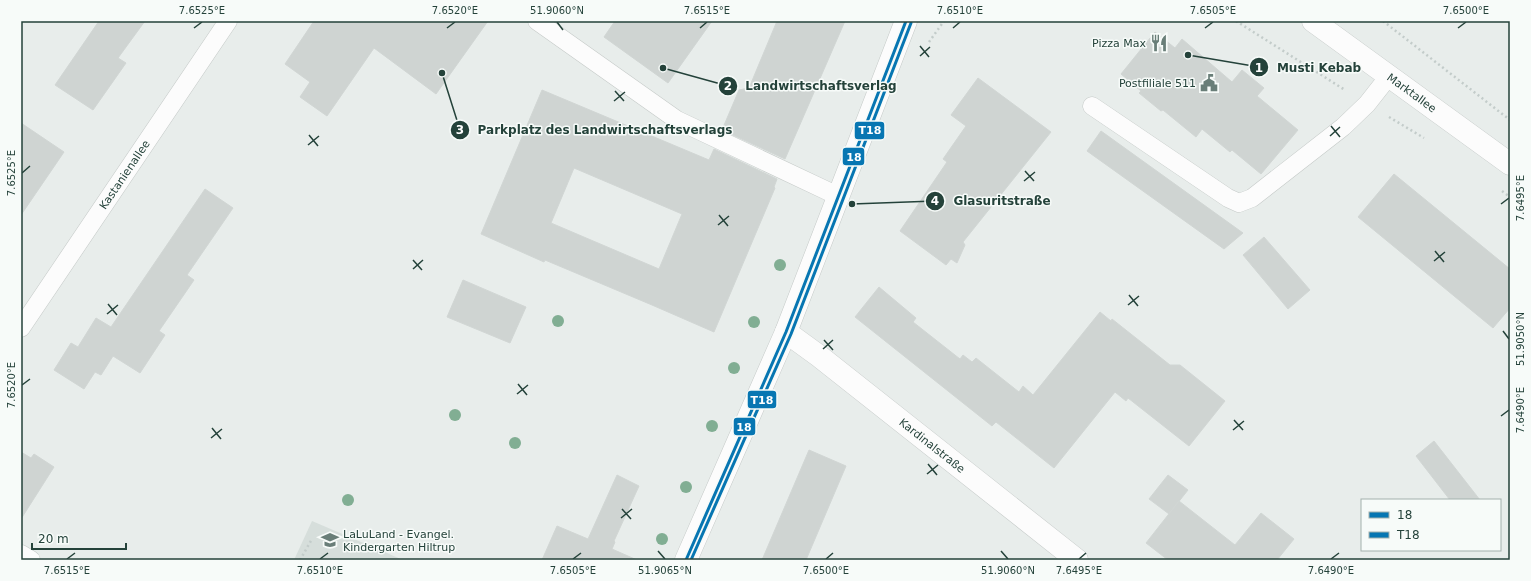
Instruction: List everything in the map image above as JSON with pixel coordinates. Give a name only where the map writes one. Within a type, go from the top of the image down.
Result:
[{"type":"street","points":[[686,560],[786,332],[906,21]]},
{"type":"street","name":"Marktallee","points":[[1313,21],[1510,164]]},
{"type":"street","name":"Kardinalstraße","points":[[786,332],[820,356],[1076,560]]},
{"type":"lane","name":"Kastanienallee","points":[[21,328],[228,21]]},
{"type":"lane","points":[[537,21],[677,120],[838,196]]},
{"type":"lane","points":[[1092,106],[1228,198],[1240,203],[1252,198],[1342,127],[1367,104],[1389,76]]},
{"type":"lane","points":[[21,554],[31,560]]},
{"type":"path","points":[[1383,21],[1510,120]]},
{"type":"path","points":[[300,560],[312,539]]},
{"type":"shaded area","name":"LaLuLand - Evangel. Kindergarten Hiltrup","points":[[312,521],[403,560],[294,560]]},
{"type":"building","points":[[99,21],[145,21],[118,58],[126,63],[93,110],[55,85]]},
{"type":"building","points":[[314,21],[488,21],[436,94],[374,48],[327,116],[300,97],[310,82],[285,64]]},
{"type":"building","points":[[615,21],[712,21],[668,83],[604,37]]},
{"type":"building","points":[[777,21],[845,21],[785,159],[722,130],[739,90],[749,88]]},
{"type":"building","points":[[1155,32],[1175,48],[1182,39],[1232,82],[1242,70],[1264,88],[1257,96],[1298,130],[1261,174],[1232,150],[1230,152],[1202,129],[1196,137],[1163,110],[1161,111],[1139,93],[1141,91],[1121,74]]},
{"type":"building","points":[[978,78],[1051,132],[963,242],[965,245],[957,263],[951,259],[946,265],[900,231],[947,162],[943,159],[966,126],[951,115]]},
{"type":"building","points":[[542,90],[709,160],[714,149],[777,179],[775,188],[714,332],[545,260],[544,262],[481,234]],"holes":[[[574,168],[682,214],[659,269],[551,223]]]},
{"type":"building","points":[[21,123],[64,152],[21,215]]},
{"type":"building","points":[[1101,131],[1243,233],[1224,249],[1087,151]]},
{"type":"building","points":[[1394,174],[1510,269],[1510,308],[1493,328],[1358,217]]},
{"type":"building","points":[[205,189],[233,208],[187,275],[194,280],[159,331],[165,335],[140,373],[113,356],[101,375],[95,372],[84,389],[54,370],[71,343],[78,347],[96,318],[111,327]]},
{"type":"building","points":[[1264,237],[1310,290],[1288,309],[1243,255]]},
{"type":"building","points":[[463,280],[526,307],[510,343],[447,317]]},
{"type":"building","points":[[879,287],[916,318],[913,322],[960,359],[963,355],[972,362],[976,358],[1019,392],[1023,386],[1033,395],[1100,312],[1111,321],[1112,319],[1170,365],[1180,365],[1225,401],[1189,446],[1128,398],[1126,401],[1115,392],[1054,468],[996,422],[992,426],[855,317]]},
{"type":"building","points":[[1434,441],[1479,499],[1449,499],[1416,456]]},
{"type":"building","points":[[809,450],[846,466],[806,560],[762,560]]},
{"type":"building","points":[[21,452],[31,458],[34,454],[54,467],[21,519]]},
{"type":"building","points":[[617,475],[639,486],[614,541],[615,542],[612,549],[637,560],[542,560],[557,526],[588,539]]},
{"type":"building","points":[[1168,475],[1188,490],[1169,514],[1149,499]]},
{"type":"building","points":[[1179,501],[1235,545],[1261,513],[1294,539],[1277,560],[1168,560],[1146,543]]},
{"type":"transit line","name":"18","points":[[686,560],[786,332],[906,21]]},
{"type":"transit line","name":"T18","points":[[691,560],[791,334],[911,23]]},
{"type":"place","name":"Pizza Max","points":[[1159,43]]},
{"type":"place","name":"Musti Kebab","points":[[1188,55]]},
{"type":"place","name":"Landwirtschaftsverlag","points":[[663,68]]},
{"type":"place","name":"Parkplatz des Landwirtschaftsverlags","points":[[442,73]]},
{"type":"place","name":"Postfiliale 511","points":[[1209,83]]},
{"type":"place","name":"Glasuritstraße","points":[[852,204]]},
{"type":"place","name":"LaLuLand - Evangel. Kindergarten Hiltrup","points":[[330,540]]}]
